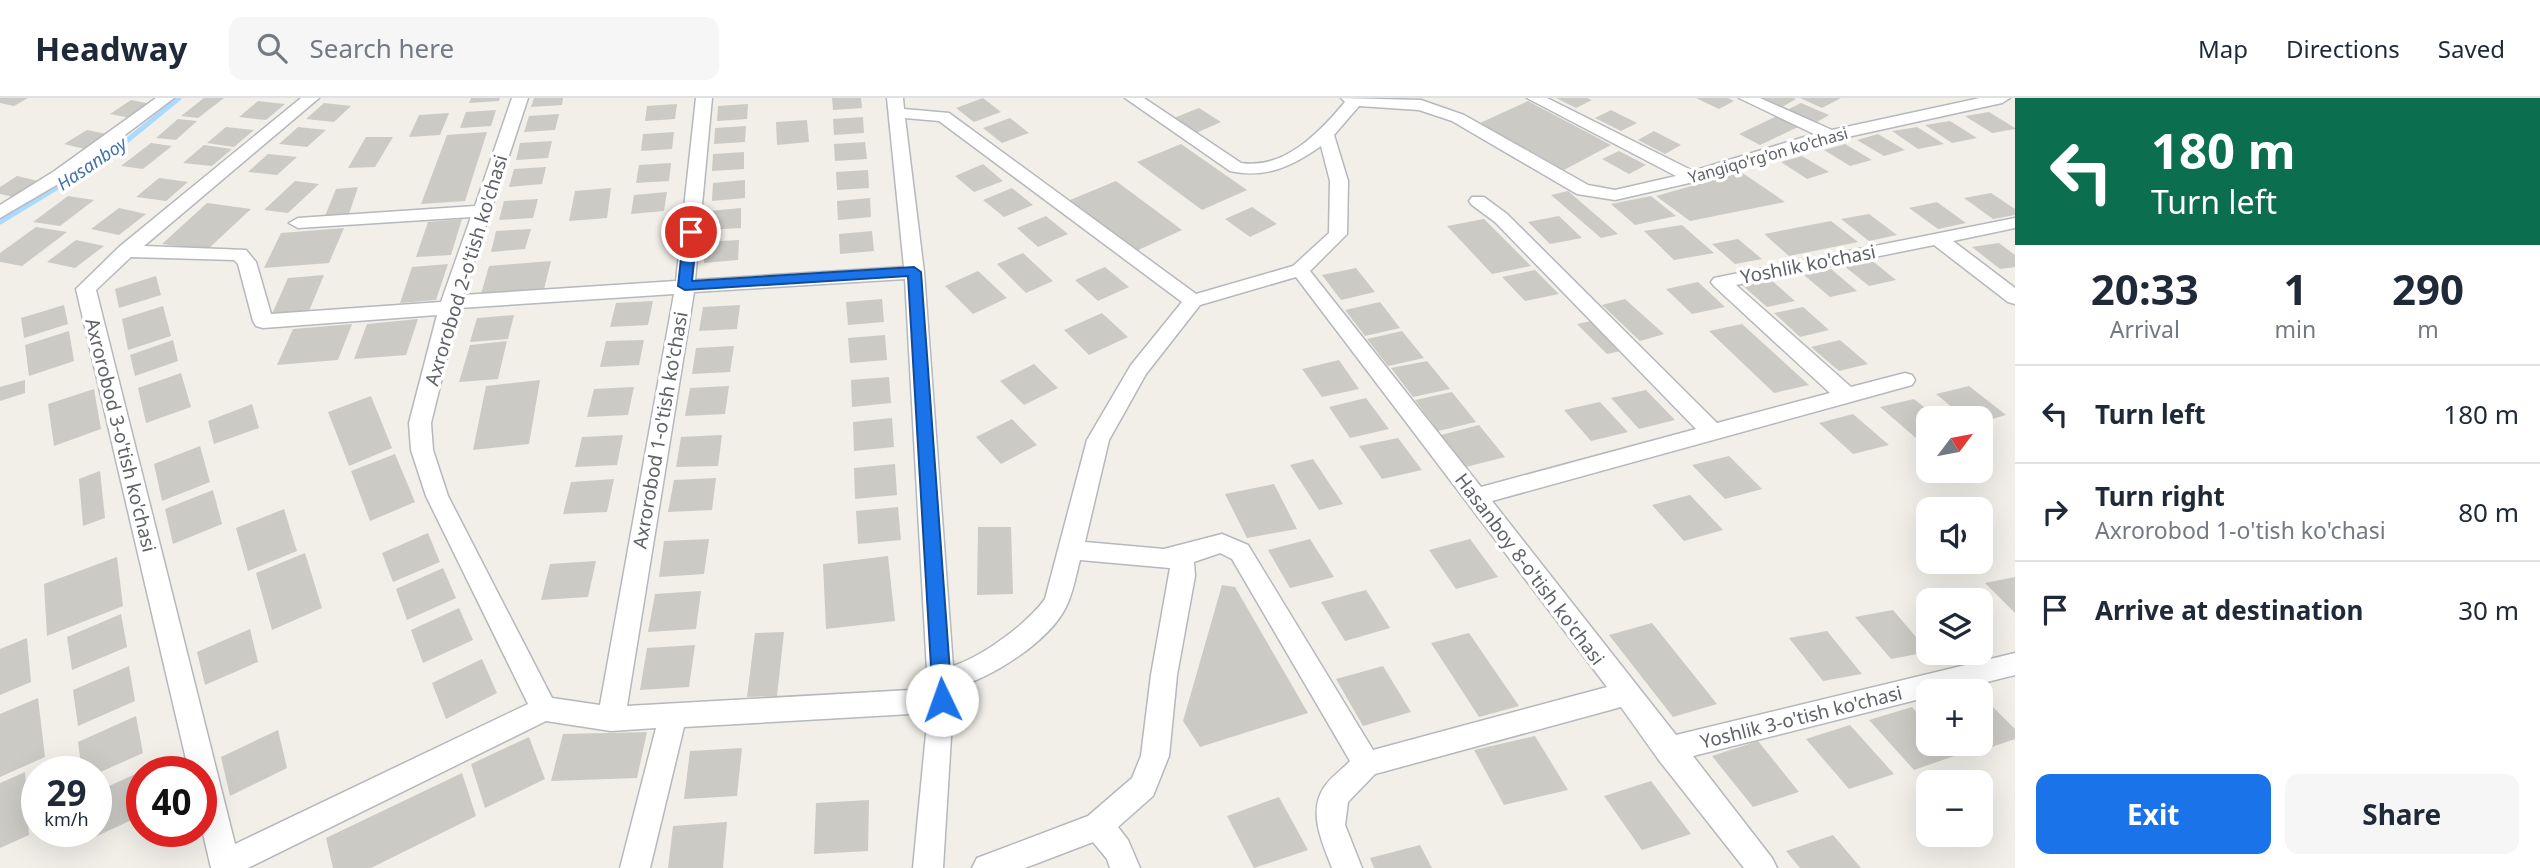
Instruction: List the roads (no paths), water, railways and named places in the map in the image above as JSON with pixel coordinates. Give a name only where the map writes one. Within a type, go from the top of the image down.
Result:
[{"type":"street","points":[[0,213],[59,176],[166,98]]},
{"type":"street","name":"Axrorobod 3-o'tish ko'chasi","points":[[225,866],[86,289],[126,251],[311,98]]},
{"type":"street","name":"Axrorobod 2-o'tish ko'chasi","points":[[520,98],[450,305],[420,423],[422,450],[438,496],[544,709]]},
{"type":"street","name":"Axrorobod 1-o'tish ko'chasi","points":[[611,719],[685,286],[704,98]]},
{"type":"street","points":[[1133,98],[1236,167],[1253,171],[1271,169],[1326,134],[1354,99]]},
{"type":"street","points":[[1535,98],[1692,177]]},
{"type":"street","points":[[1748,98],[1830,136]]},
{"type":"street","name":"Yangiqo'rg'on ko'chasi","points":[[1354,99],[1421,105],[1458,118],[1583,190],[1615,195],[1692,177],[1798,144],[1964,101],[2002,98]]},
{"type":"street","points":[[928,868],[942,690],[914,272],[896,106],[943,116],[1192,301]]},
{"type":"street","points":[[225,866],[544,709],[611,719],[942,690],[1008,649],[1045,619],[1056,603],[1098,440],[1138,370],[1192,301],[1300,270],[1338,234],[1339,181],[1326,134]]},
{"type":"street","points":[[1478,201],[1500,218],[1713,433]]},
{"type":"street","points":[[298,223],[482,211]]},
{"type":"street","name":"Yoshlik ko'chasi","points":[[1847,396],[1721,282],[2015,223]]},
{"type":"street","points":[[1937,238],[2015,298]]},
{"type":"street","points":[[126,251],[239,254],[247,262],[264,321],[685,286],[914,272]]},
{"type":"street","name":"Hasanboy 8-o'tish ko'chasi","points":[[1300,270],[1668,750],[1762,868]]},
{"type":"street","points":[[1475,498],[1905,380]]},
{"type":"street","points":[[1071,550],[1164,559],[1222,543],[1240,552],[1367,764]]},
{"type":"street","points":[[987,868],[1098,826],[1143,788],[1155,756],[1164,675],[1183,576],[1182,556]]},
{"type":"street","name":"Yoshlik 3-o'tish ko'chasi","points":[[1668,750],[2015,664]]},
{"type":"street","points":[[1348,868],[1331,825],[1334,796],[1367,764],[1625,694]]},
{"type":"street","points":[[635,868],[673,715]]},
{"type":"street","points":[[1098,826],[1118,850],[1125,868]]},
{"type":"waterway","name":"Hasanboy","points":[[0,222],[107,157],[179,98]]}]
